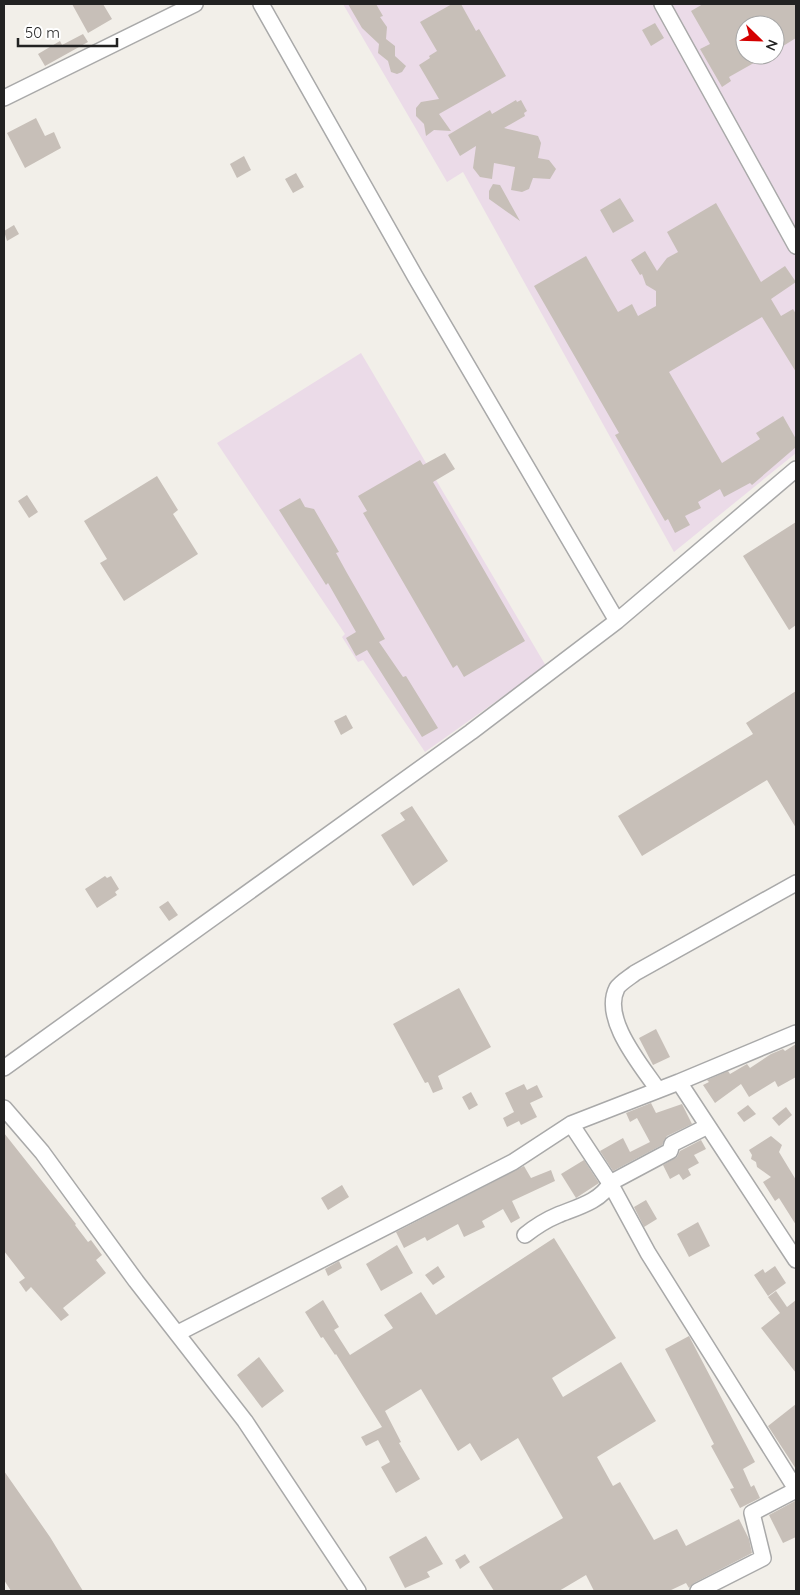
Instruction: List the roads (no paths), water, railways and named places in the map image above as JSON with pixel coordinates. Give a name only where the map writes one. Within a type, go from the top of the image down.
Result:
[{"type":"street","points":[[4,98],[195,4]]},
{"type":"street","points":[[261,4],[416,278],[617,621]]},
{"type":"street","points":[[662,4],[796,246]]},
{"type":"street","points":[[4,1068],[362,811],[617,621],[796,469]]},
{"type":"street","points":[[658,1090],[624,1039],[612,1011],[618,988],[635,973],[796,883]]},
{"type":"street","points":[[178,1333],[513,1162],[572,1124],[679,1082],[796,1032]]},
{"type":"street","points":[[679,1082],[796,1260]]},
{"type":"street","points":[[4,1108],[42,1152],[136,1281],[245,1421],[358,1591]]},
{"type":"street","points":[[572,1124],[610,1183],[648,1253],[796,1489],[752,1513],[763,1558],[698,1591]]},
{"type":"street","points":[[525,1235],[543,1222],[574,1210],[606,1191],[610,1183],[670,1151],[672,1144],[708,1126]]}]
